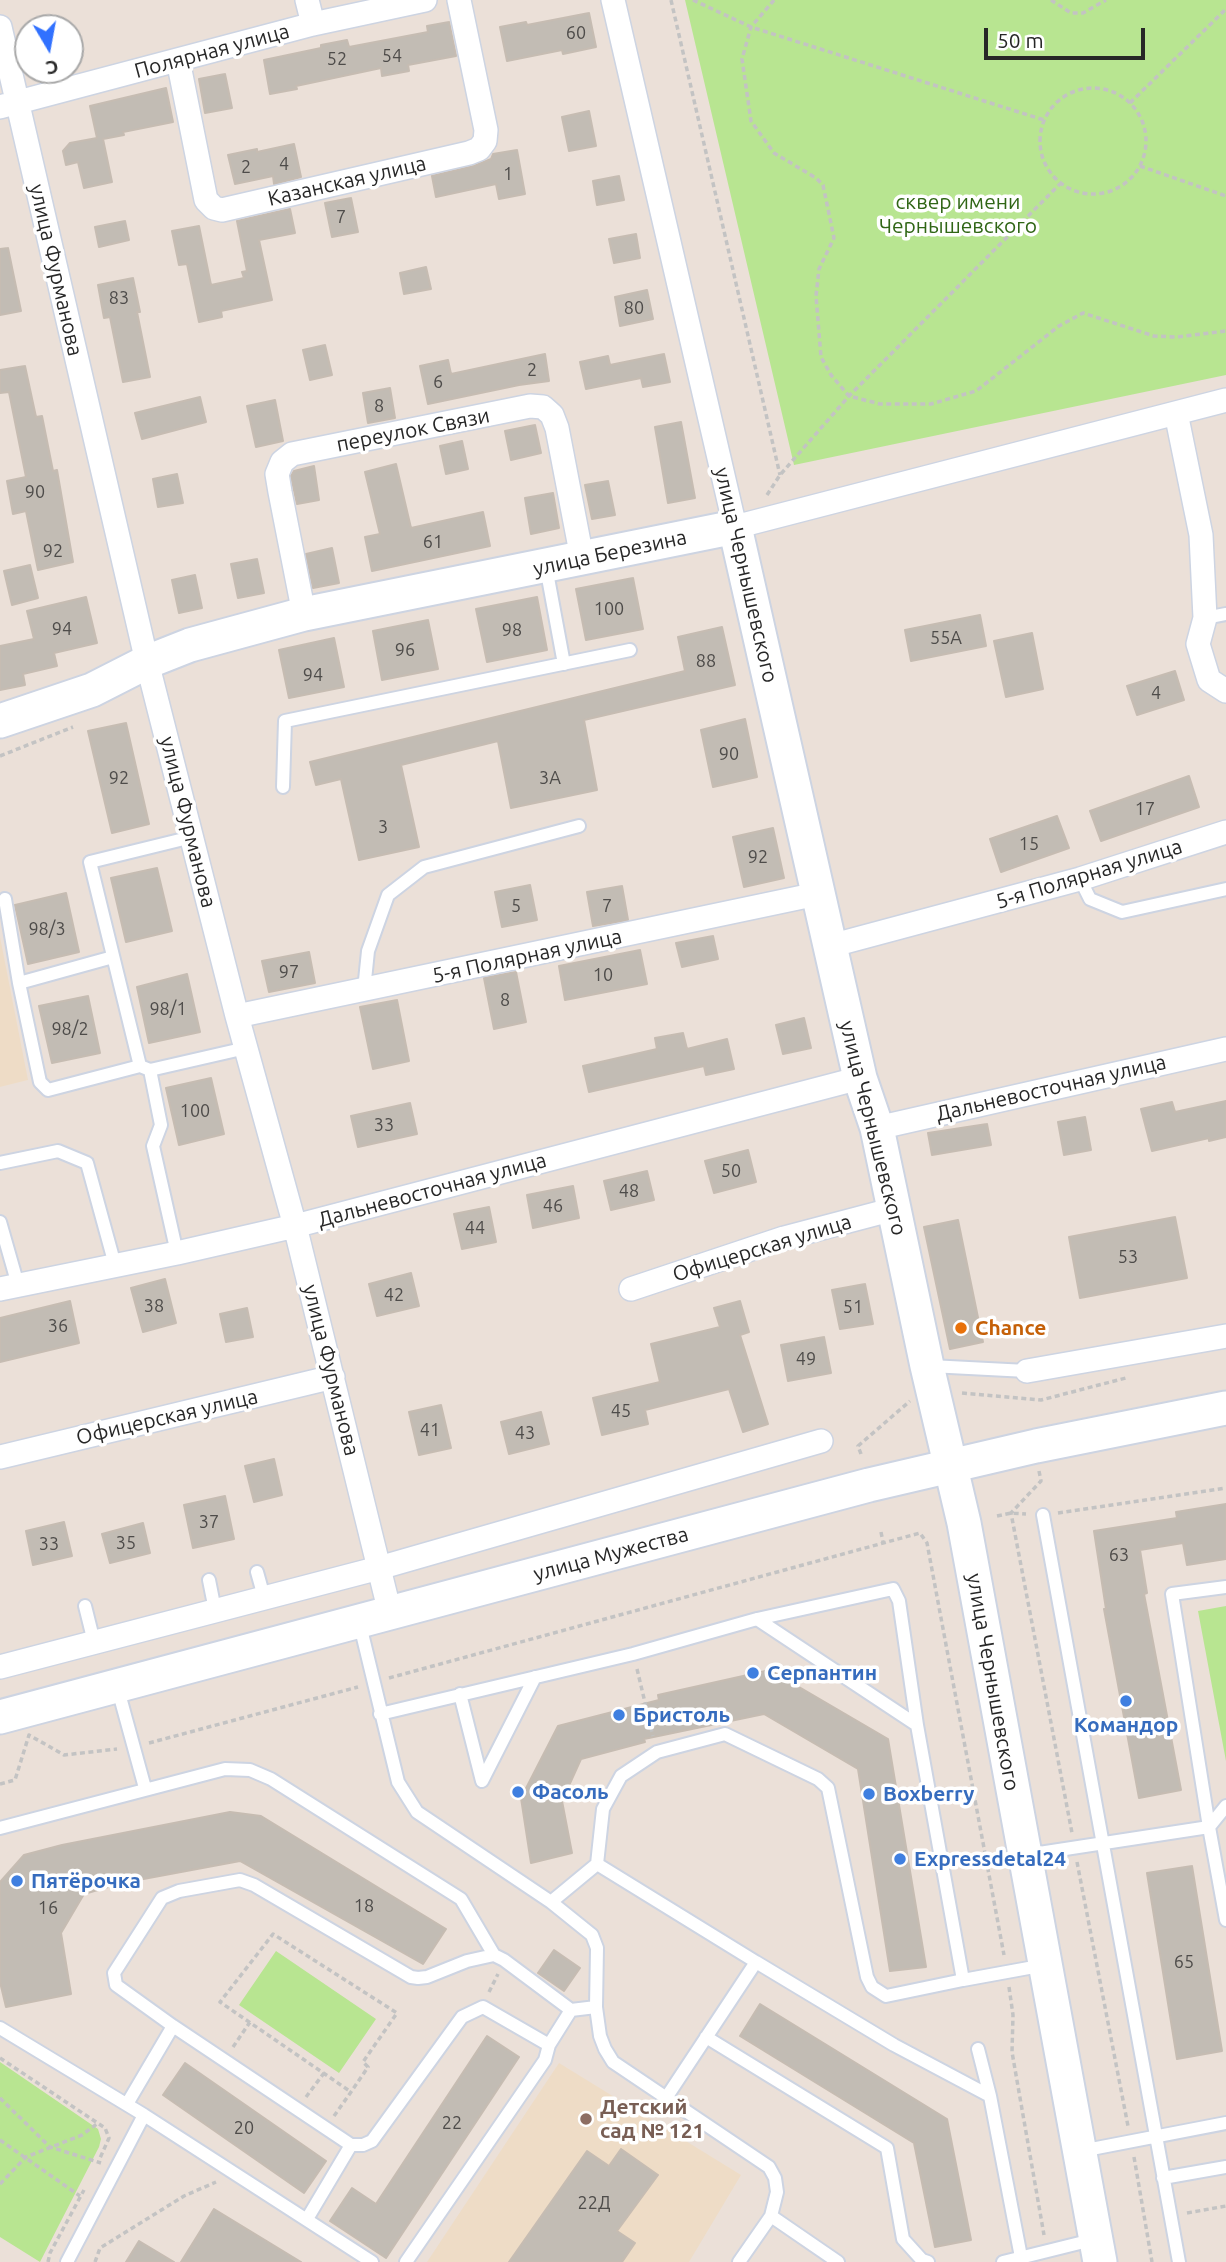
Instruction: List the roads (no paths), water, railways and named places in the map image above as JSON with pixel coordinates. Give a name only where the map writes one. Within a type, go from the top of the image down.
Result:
[{"type":"street","points":[[307,0],[313,24]]},
{"type":"street","name":"Полярная улица","points":[[9,105],[313,24],[425,0]]},
{"type":"street","name":"Казанская улица","points":[[178,60],[206,200],[214,208],[222,210],[479,149],[485,141],[486,130],[459,0]]},
{"type":"street","name":"улица Чернышевского","points":[[613,0],[860,1078],[877,1128],[927,1366],[964,1523],[1098,2251]]},
{"type":"street","name":"улица Фурманова","points":[[0,27],[9,105],[237,1016],[295,1226],[390,1613]]},
{"type":"street","name":"улица Березина","points":[[0,721],[92,690],[147,662],[190,645],[304,614],[735,527],[1226,400]]},
{"type":"street","name":"переулок Связи","points":[[304,614],[277,474],[282,462],[292,454],[530,406],[543,407],[552,415],[557,428],[582,558]]},
{"type":"street","points":[[1176,413],[1216,616],[1198,644],[1209,680],[1226,691]]},
{"type":"street","name":"5-я Полярная улица","points":[[830,946],[1080,879],[1226,832]]},
{"type":"street","name":"5-я Полярная улица","points":[[237,1016],[817,894]]},
{"type":"street","name":"Дальневосточная улица","points":[[877,1128],[1226,1049]]},
{"type":"street","name":"Дальневосточная улица","points":[[9,1287],[295,1226],[860,1078]]},
{"type":"street","name":"Офицерская улица","points":[[631,1289],[784,1238],[894,1209]]},
{"type":"street","points":[[1027,1371],[1226,1336]]},
{"type":"street","name":"Офицерская улица","points":[[0,1457],[333,1377]]},
{"type":"street","name":"улица Мужества","points":[[0,1717],[869,1485],[1036,1446],[1220,1411]]},
{"type":"street","points":[[0,1667],[379,1568],[821,1441]]},
{"type":"lane","points":[[546,567],[564,664]]},
{"type":"lane","points":[[283,787],[285,721],[630,650]]},
{"type":"lane","points":[[365,990],[368,951],[388,895],[424,867],[579,826]]},
{"type":"lane","points":[[177,1253],[153,1146],[161,1125],[113,957],[90,862],[192,836]]},
{"type":"lane","points":[[1080,879],[1090,899],[1122,912],[1226,888]]},
{"type":"lane","points":[[5,899],[40,1082],[48,1090],[246,1048]]},
{"type":"lane","points":[[19,983],[113,957]]},
{"type":"lane","points":[[0,1163],[58,1151],[88,1163],[116,1265]]},
{"type":"lane","points":[[0,1222],[9,1287]]},
{"type":"lane","points":[[927,1366],[1027,1371]]},
{"type":"lane","points":[[1043,1515],[1178,2262]]},
{"type":"lane","points":[[257,1572],[264,1597]]},
{"type":"lane","points":[[209,1580],[215,1610]]},
{"type":"lane","points":[[1226,1587],[1172,1594],[1226,1920]]},
{"type":"lane","points":[[380,1714],[633,1654],[757,1619],[893,1589],[899,1601],[917,1725],[963,1980]]},
{"type":"lane","points":[[85,1606],[94,1642]]},
{"type":"lane","points":[[757,1619],[917,1725]]},
{"type":"lane","points":[[359,1621],[398,1782],[417,1812],[551,1902],[592,1935],[597,1948],[596,2007],[600,2036],[613,2062],[769,2167],[775,2178],[777,2192],[771,2216],[739,2262]]},
{"type":"lane","points":[[460,1694],[482,1781],[535,1677]]},
{"type":"lane","points":[[117,1686],[145,1788]]},
{"type":"lane","points":[[551,1902],[597,1864],[603,1809],[621,1776],[657,1752],[725,1734],[818,1779],[828,1788],[867,1977],[872,1987],[886,1996],[1046,1965]]},
{"type":"lane","points":[[2,1830],[145,1788],[225,1769],[250,1770],[271,1779],[461,1899],[499,1958],[571,2011],[596,2007]]},
{"type":"lane","points":[[1025,1855],[1209,1827],[1226,1806]]},
{"type":"lane","points":[[597,1864],[894,2045],[990,2096]]},
{"type":"lane","points":[[499,1958],[467,1961],[427,1977],[411,1977],[254,1885],[240,1880],[179,1891],[162,1898],[114,1973],[116,1985],[124,1992],[351,2145],[363,2145],[372,2141],[462,2017],[482,2007],[549,2045]]},
{"type":"lane","points":[[666,2098],[756,1962]]},
{"type":"lane","points":[[406,2262],[545,2060],[549,2045],[571,2011]]},
{"type":"lane","points":[[127,2104],[173,2026]]},
{"type":"lane","points":[[0,2028],[127,2104],[372,2262]]},
{"type":"lane","points":[[706,2037],[887,2148],[903,2239],[922,2260],[928,2262]]},
{"type":"lane","points":[[978,2049],[990,2096],[1021,2257]]},
{"type":"lane","points":[[70,2262],[144,2115]]},
{"type":"lane","points":[[1080,2151],[1226,2123]]},
{"type":"lane","points":[[307,2218],[351,2145]]},
{"type":"lane","points":[[1163,2178],[1226,2167]]},
{"type":"lane","points":[[771,2216],[838,2262]]},
{"type":"lane","points":[[1003,2262],[1046,2250],[1098,2251]]},
{"type":"place","name":"Chance","points":[[961,1328]]},
{"type":"place","name":"Серпантин","points":[[753,1673]]},
{"type":"place","name":"Командор","points":[[1126,1701]]},
{"type":"place","name":"Бристоль","points":[[619,1715]]},
{"type":"place","name":"Фасоль","points":[[518,1792]]},
{"type":"place","name":"Boxberry","points":[[869,1794]]},
{"type":"place","name":"Expressdetal24","points":[[900,1859]]},
{"type":"place","name":"Пятёрочка","points":[[17,1881]]},
{"type":"place","name":"Детский сад № 121","points":[[586,2119]]},
{"type":"park label","name":"сквер имени Чернышевского","points":[[958,214]]}]
